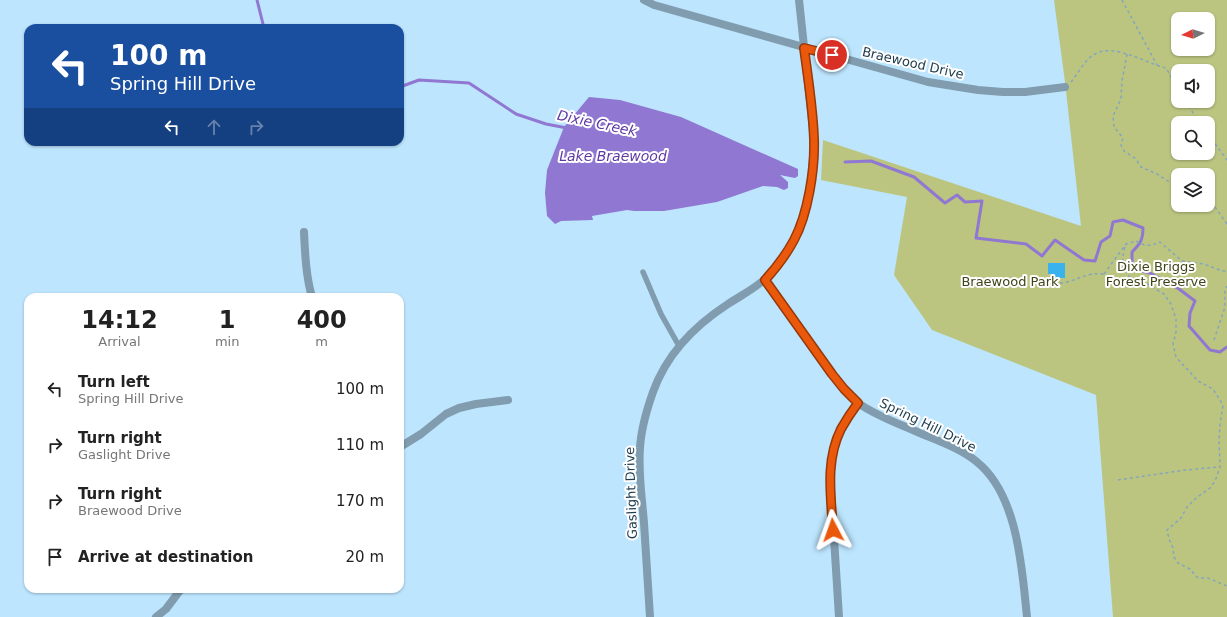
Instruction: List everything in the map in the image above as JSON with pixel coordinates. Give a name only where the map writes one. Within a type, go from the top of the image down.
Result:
[{"type":"street","name":"Braewood Drive","points":[[644,0],[654,5],[928,82],[978,90],[1025,92],[1065,87]]},
{"type":"street","name":"Gaslight Drive","points":[[650,617],[640,473],[640,447],[644,420],[653,391],[671,357],[679,346],[700,324],[765,280],[777,267],[794,239],[802,220],[807,202],[814,159],[814,139],[799,0]]},
{"type":"street","points":[[304,232],[311,293]]},
{"type":"street","name":"Spring Hill Drive","points":[[765,280],[832,374],[858,403],[881,416],[964,452],[988,472],[1000,492],[1013,522],[1021,561],[1027,617]]},
{"type":"street","points":[[404,445],[421,434],[446,414],[459,408],[476,404],[508,400]]},
{"type":"street","points":[[839,617],[830,476],[832,456],[837,440],[841,430],[858,403]]},
{"type":"street","points":[[156,617],[166,608],[178,593]]},
{"type":"lane","points":[[643,272],[662,314],[679,346]]},
{"type":"path","points":[[1122,0],[1158,66]]},
{"type":"path","points":[[1065,87],[1094,54],[1107,50],[1127,54],[1166,68],[1171,77]]},
{"type":"path","points":[[1127,54],[1122,81],[1121,99],[1113,116],[1114,128],[1123,138],[1121,145],[1124,151],[1136,159],[1140,167],[1157,174],[1171,183]]},
{"type":"path","points":[[1215,144],[1227,160]]},
{"type":"path","points":[[1215,207],[1227,224]]},
{"type":"path","points":[[1104,274],[1126,244],[1136,241],[1143,246],[1160,242],[1182,261],[1204,264],[1222,271],[1227,271]]},
{"type":"path","points":[[1126,244],[1122,256],[1123,267],[1133,281]]},
{"type":"path","points":[[1048,282],[1066,283],[1085,275],[1104,274],[1110,278],[1120,281],[1144,282],[1164,294],[1171,304],[1176,319],[1176,332],[1173,344],[1176,356],[1198,380],[1213,389],[1223,405],[1219,441],[1220,466],[1215,481],[1210,488],[1196,498],[1187,507],[1181,518],[1167,530],[1173,548],[1174,557],[1178,563],[1190,569],[1198,578],[1208,578],[1227,586]]},
{"type":"path","points":[[1214,340],[1225,306],[1225,290],[1227,286]]},
{"type":"path","points":[[1118,480],[1220,466]]},
{"type":"green space","name":"Dixie Briggs Forest Preserve","points":[[1054,0],[1227,0],[1227,617],[1113,617],[1096,395],[932,330],[894,275],[907,197],[821,180],[823,140],[1081,226]]},
{"type":"water","name":"Lake Braewood","points":[[589,97],[620,100],[681,117],[798,169],[798,176],[795,178],[780,175],[788,182],[788,188],[784,190],[777,187],[763,186],[717,202],[664,211],[627,210],[592,216],[593,220],[561,221],[555,224],[547,216],[545,193],[547,170],[564,127]]},
{"type":"building","points":[[1048,263],[1065,263],[1065,278],[1052,278],[1052,274],[1048,274]]},
{"type":"waterway","name":"Dixie Creek","points":[[257,0],[263,24]]},
{"type":"waterway","name":"Dixie Creek","points":[[404,86],[419,80],[469,83],[516,114],[546,124],[567,128]]},
{"type":"waterway","name":"Dixie Creek","points":[[845,162],[871,161],[914,177],[945,203],[957,195],[965,202],[982,201],[976,238],[1026,244],[1042,256],[1055,240],[1084,260],[1095,261],[1101,242],[1110,236],[1113,222],[1123,220],[1143,228],[1140,242],[1132,252],[1132,262],[1137,270],[1150,273],[1179,289],[1195,301],[1190,313],[1189,326],[1210,350],[1220,352],[1227,347]]},
{"type":"route","points":[[832,55],[804,48],[814,139],[812,175],[802,220],[794,239],[785,256],[765,280],[832,374],[858,403],[841,430],[833,450],[830,476],[833,530]]},
{"type":"park label","name":"Braewood Park","points":[[1010,281]]}]
